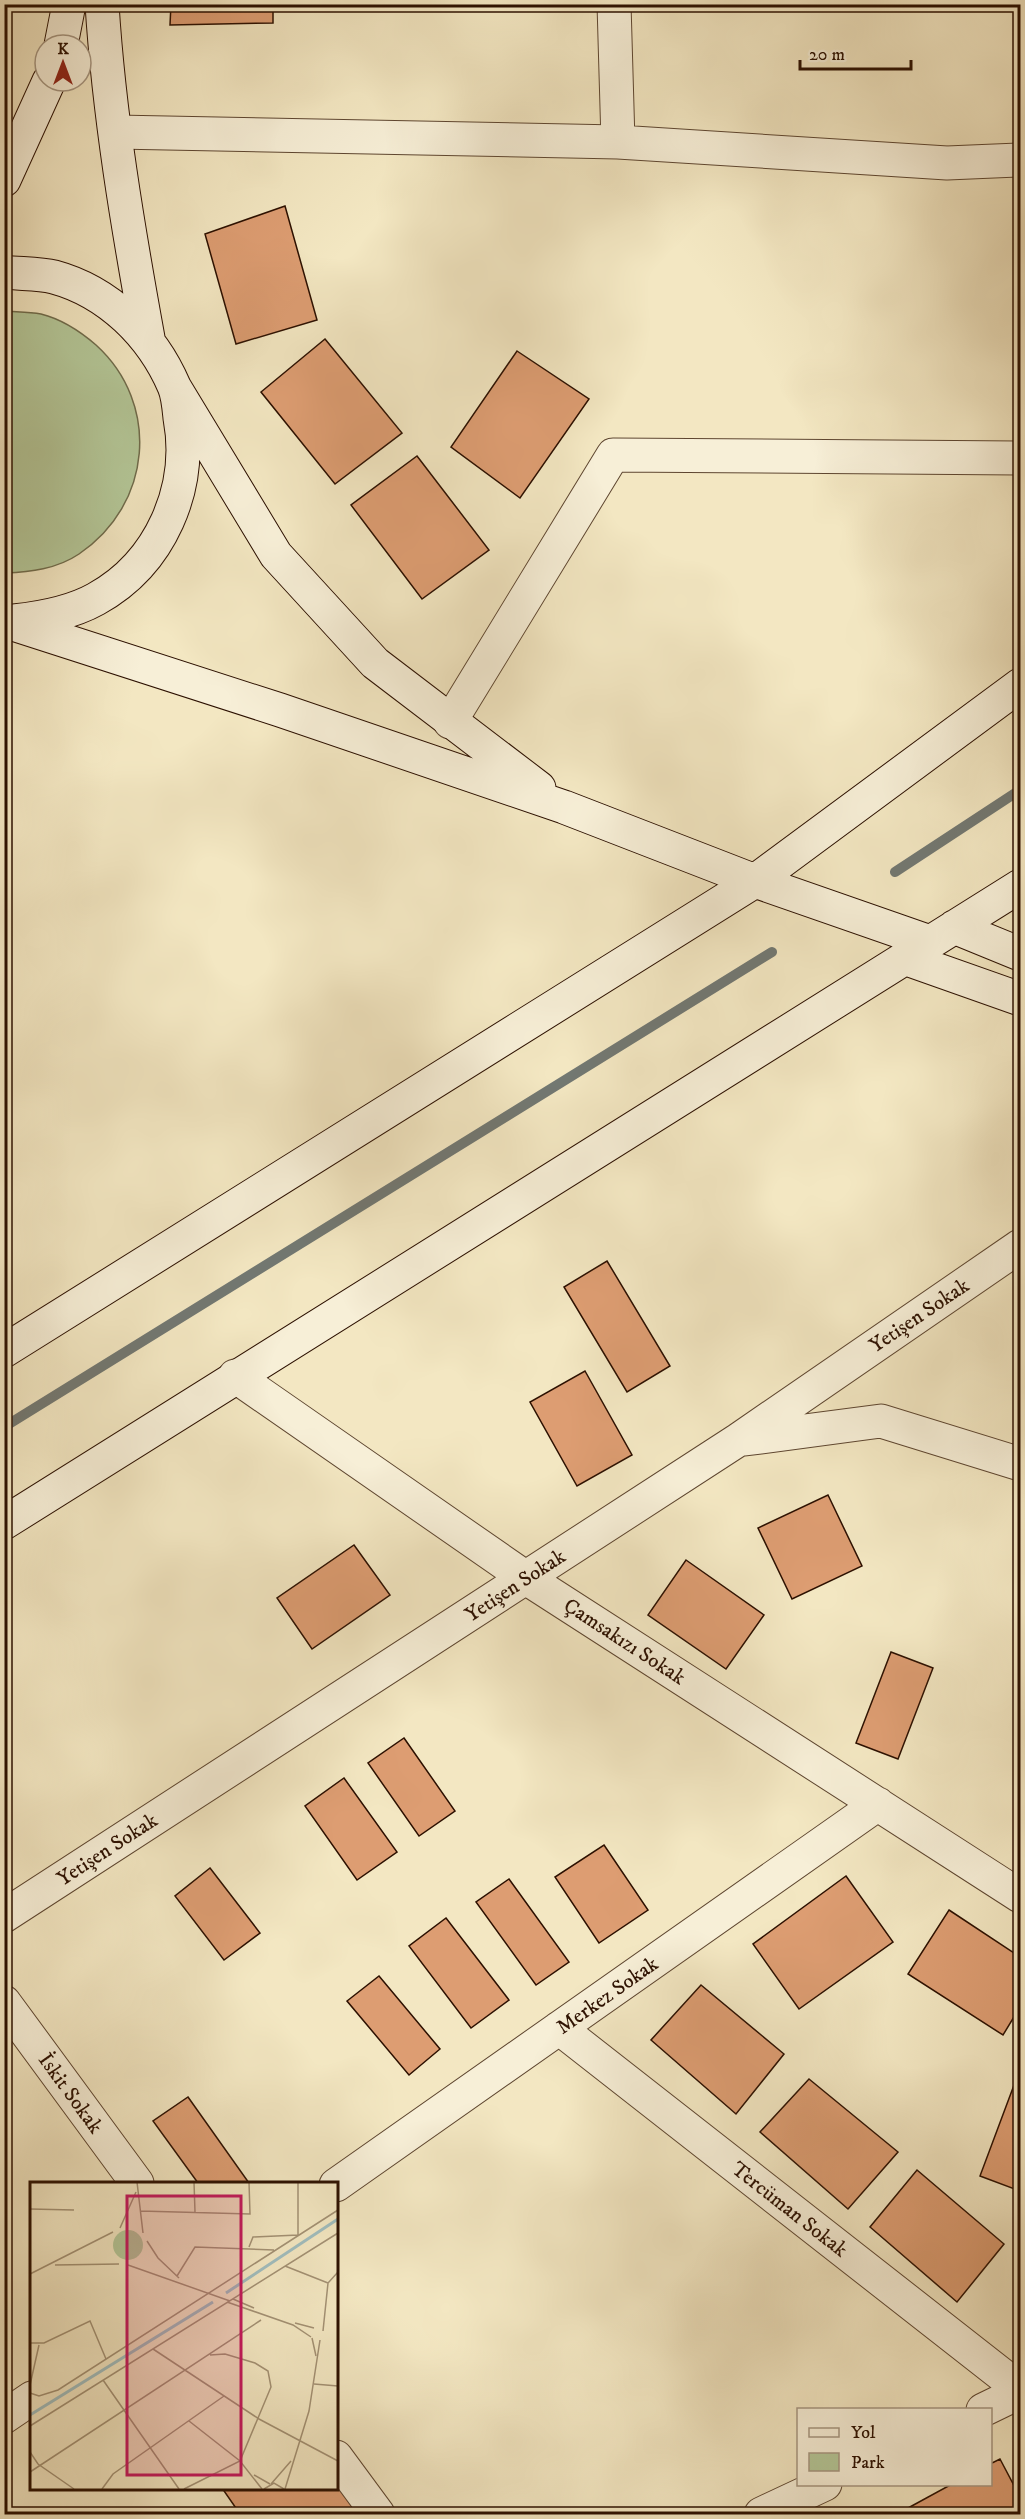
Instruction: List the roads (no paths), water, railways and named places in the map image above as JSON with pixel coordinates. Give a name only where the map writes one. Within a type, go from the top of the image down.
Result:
[{"type":"street","points":[[63,33],[69,4]]},
{"type":"street","points":[[102,4],[106,59],[129,233],[147,338]]},
{"type":"street","points":[[614,4],[618,142]]},
{"type":"street","points":[[4,180],[44,93]]},
{"type":"street","points":[[116,132],[618,142],[947,163],[1020,160]]},
{"type":"street","points":[[4,272],[54,277],[106,300],[147,338],[276,555],[375,663],[564,807]]},
{"type":"street","points":[[6,622],[54,616],[97,599],[134,570],[162,534],[180,490],[185,444],[175,388]]},
{"type":"street","points":[[450,722],[613,455],[1020,458]]},
{"type":"street","points":[[6,622],[280,710],[564,807],[755,881],[929,942],[1020,954]]},
{"type":"street","points":[[4,1351],[755,881],[1020,686]]},
{"type":"street","points":[[4,1523],[235,1376],[1020,886]]},
{"type":"street","points":[[929,942],[1020,999]]},
{"type":"street","name":"Yetişen Sokak","points":[[4,1916],[738,1440],[1020,1246]]},
{"type":"street","name":"Çamsakızı Sokak","points":[[235,1376],[526,1578],[1020,1896]]},
{"type":"street","points":[[738,1440],[881,1421],[1020,1464]]},
{"type":"street","name":"Merkez Sokak","points":[[338,2183],[878,1804]]},
{"type":"street","name":"İskit Sokak","points":[[4,2002],[136,2182]]},
{"type":"street","name":"Tercüman Sokak","points":[[559,2028],[1020,2390]]},
{"type":"street","points":[[985,2408],[1020,2390]]},
{"type":"street","points":[[4,2417],[30,2399]]},
{"type":"street","points":[[338,2460],[378,2514]]},
{"type":"street","points":[[761,2514],[821,2486]]},
{"type":"waterway","points":[[895,872],[1020,790]]},
{"type":"waterway","points":[[4,1427],[772,952]]}]
